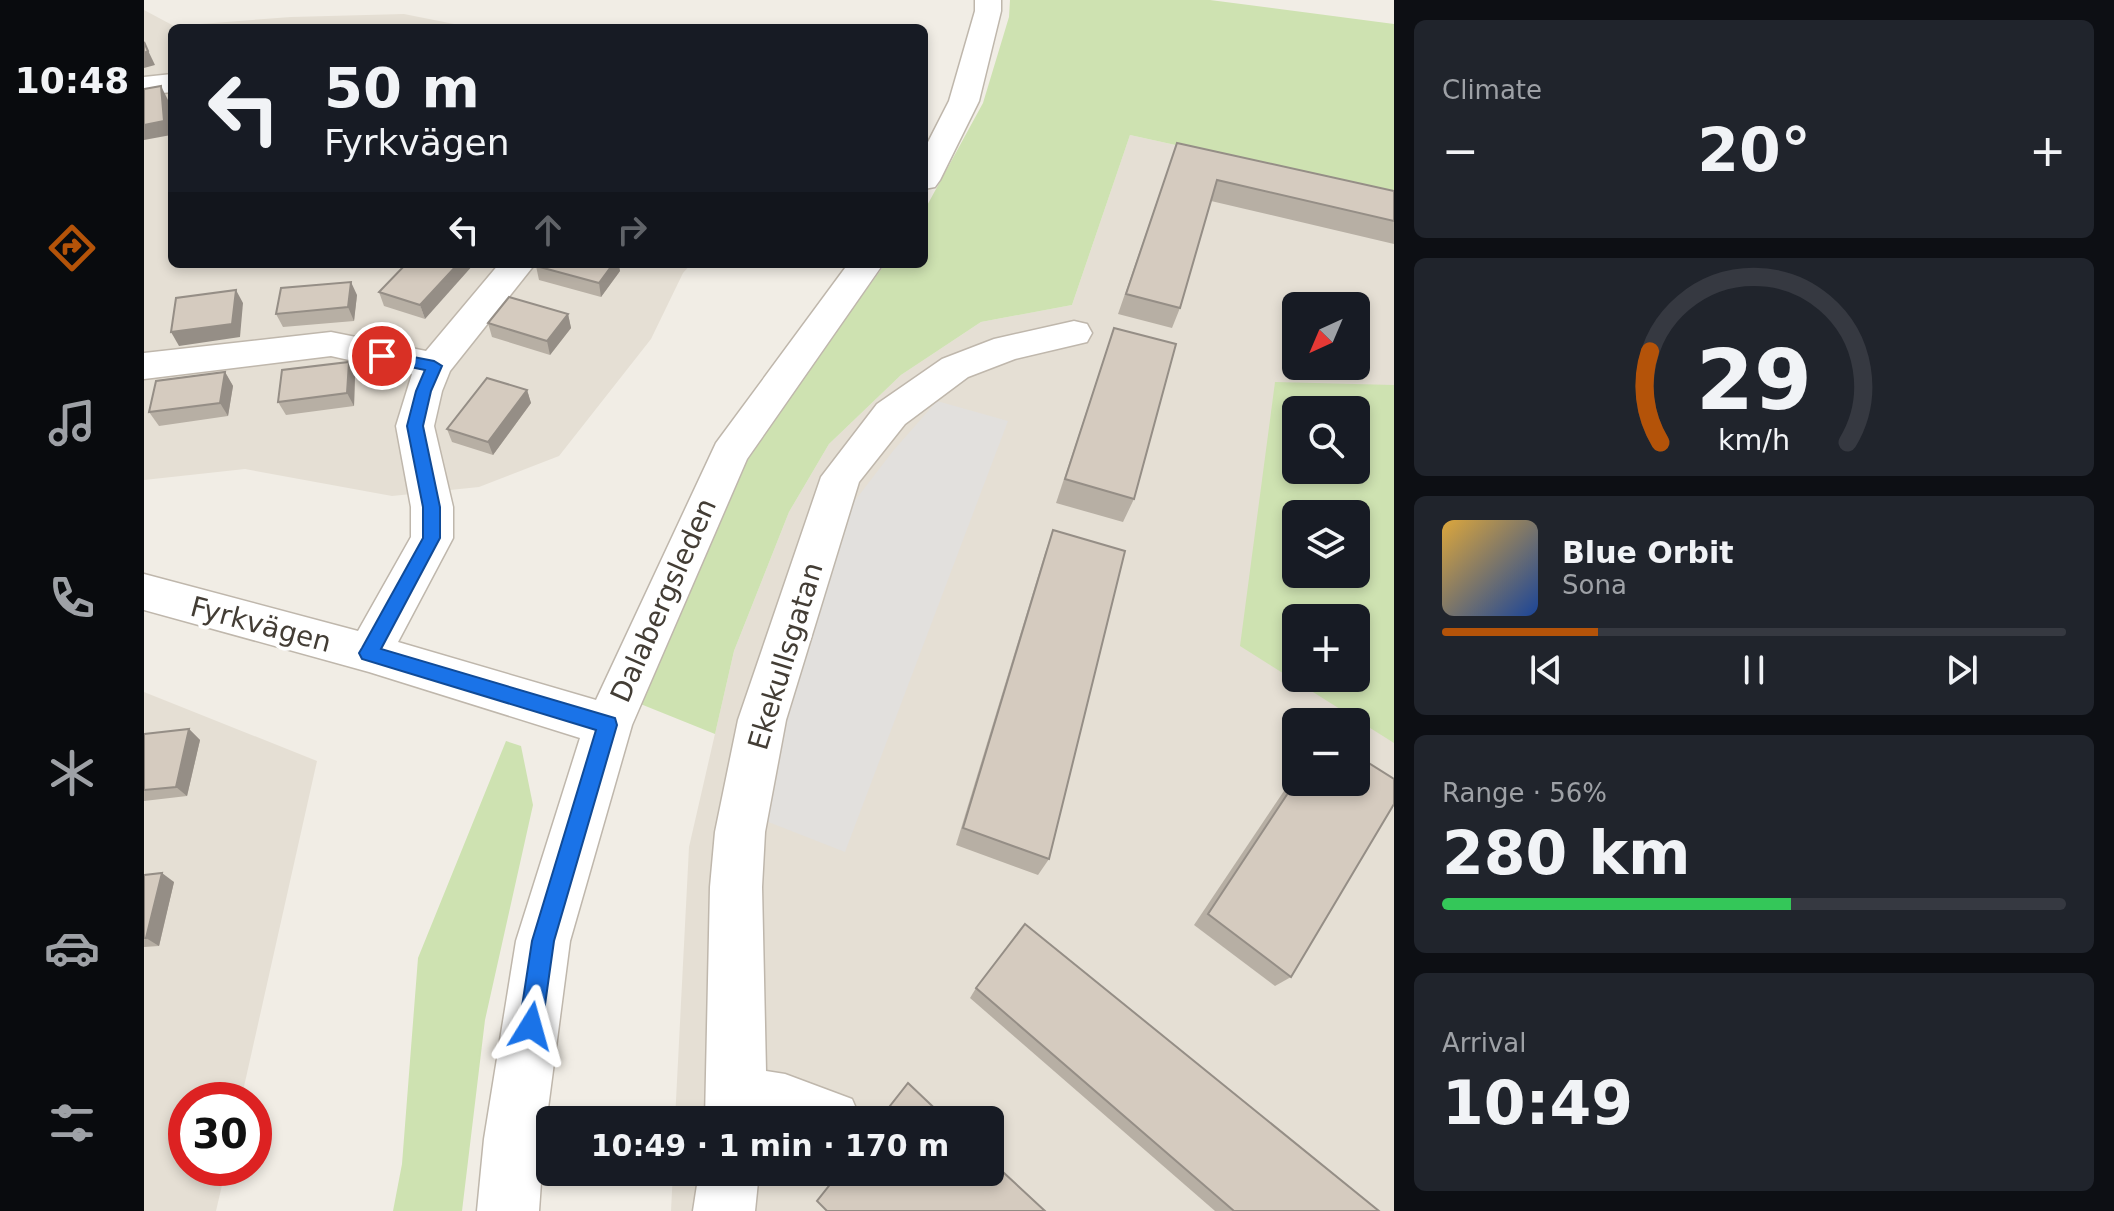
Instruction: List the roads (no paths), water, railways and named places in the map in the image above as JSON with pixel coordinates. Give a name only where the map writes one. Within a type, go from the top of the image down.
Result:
[{"type":"street","points":[[928,172],[964,101],[988,11],[988,0]]},
{"type":"street","points":[[144,86],[168,83]]},
{"type":"street","points":[[369,653],[432,538],[432,507],[415,426],[423,391],[434,366],[515,268]]},
{"type":"street","name":"Dalabergsleden","points":[[508,1211],[514,1139],[543,941],[608,725],[730,453],[863,268]]},
{"type":"street","name":"Ekekullsgatan","points":[[736,1106],[736,887],[740,832],[762,720],[841,477],[891,414],[955,368],[1007,348],[1074,333]]},
{"type":"street","points":[[144,366],[331,344],[434,366]]},
{"type":"street","name":"Fyrkvägen","points":[[148,600],[369,653],[608,725]]},
{"type":"street","points":[[756,1106],[785,1103],[793,1106]]},
{"type":"street","points":[[724,1211],[727,1186]]}]
